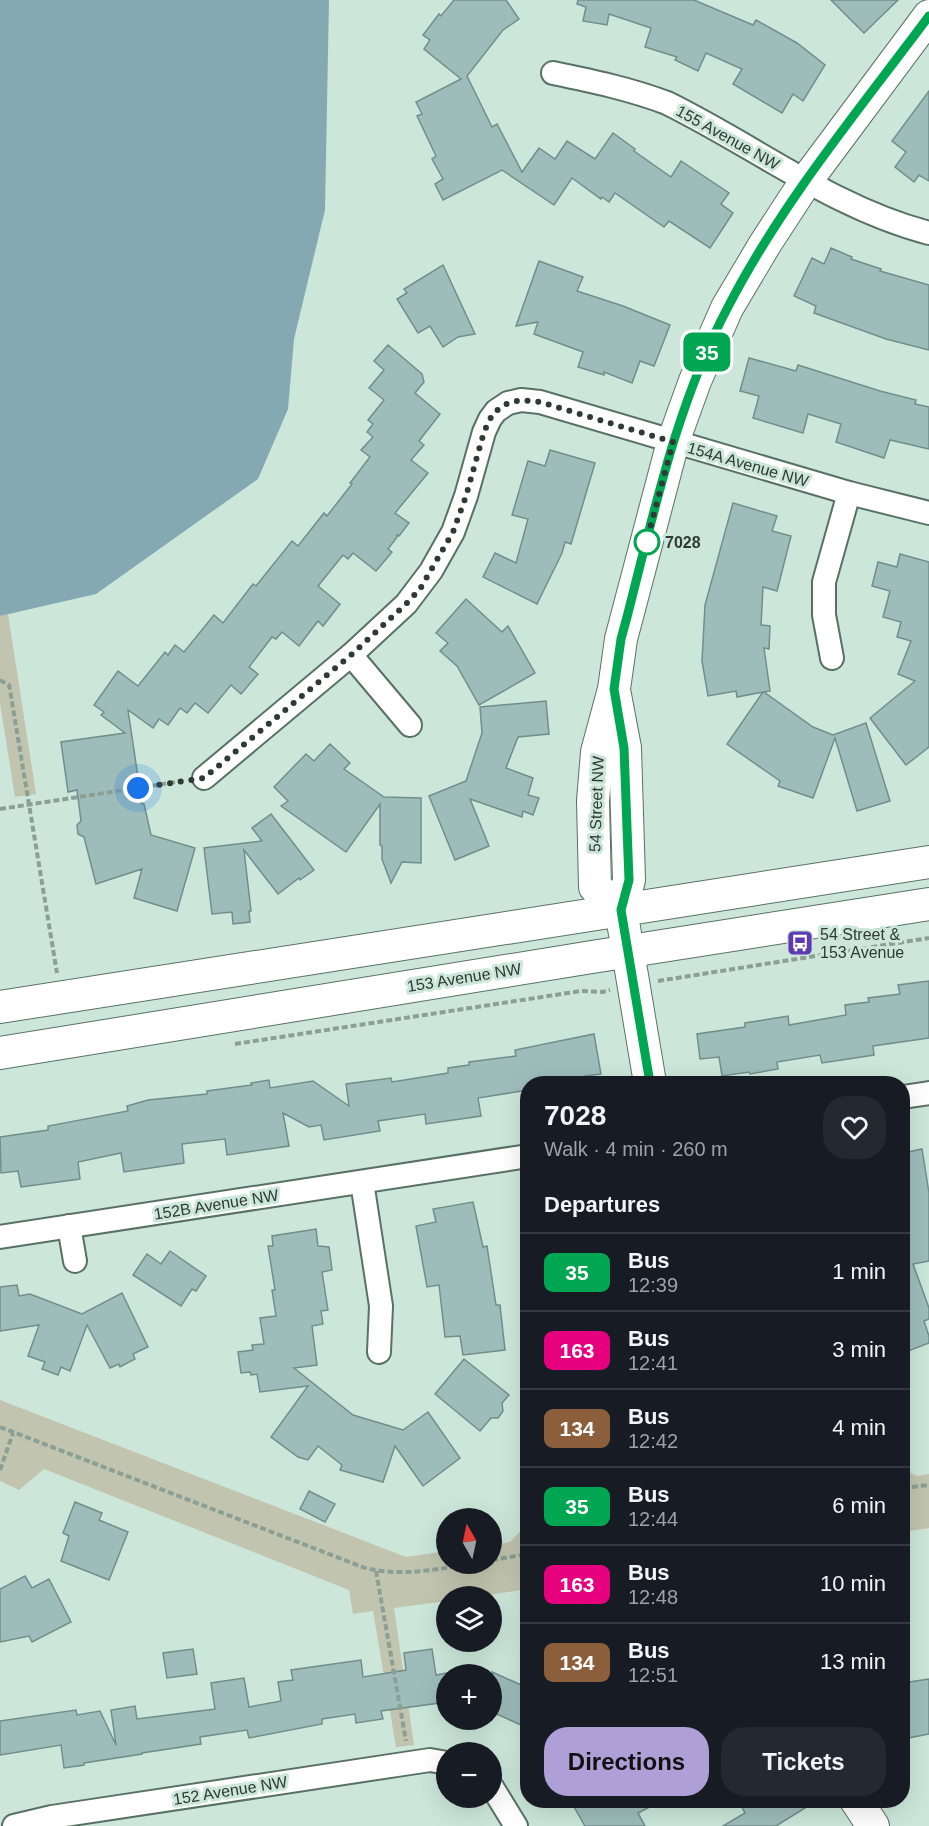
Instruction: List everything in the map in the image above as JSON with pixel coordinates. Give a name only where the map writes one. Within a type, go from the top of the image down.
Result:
[{"type":"main road","name":"54 Street NW","points":[[621,910],[595,887],[594,775],[597,752],[614,689],[621,639],[673,442],[695,381],[727,308],[765,244],[806,182],[929,16]]},
{"type":"main road","points":[[0,1007],[929,862]]},
{"type":"main road","name":"153 Avenue NW","points":[[0,1053],[929,904]]},
{"type":"main road","points":[[621,910],[649,1076]]},
{"type":"main road","points":[[861,1808],[873,1826]]},
{"type":"street","name":"155 Avenue NW","points":[[553,74],[608,84],[642,93],[667,103],[852,206],[929,233]]},
{"type":"street","name":"154A Avenue NW","points":[[351,655],[420,589],[453,532],[490,419],[496,411],[508,403],[521,400],[540,402],[849,493],[929,513]]},
{"type":"street","points":[[832,658],[824,615],[824,582],[849,493]]},
{"type":"street","points":[[204,778],[351,655],[410,725]]},
{"type":"street","points":[[910,1096],[929,1093]]},
{"type":"street","name":"152B Avenue NW","points":[[0,1237],[520,1157]]},
{"type":"street","points":[[362,1182],[381,1306],[379,1352]]},
{"type":"street","points":[[69,1226],[75,1261]]},
{"type":"street","name":"152 Avenue NW","points":[[14,1826],[52,1817],[410,1762],[436,1761]]},
{"type":"street","points":[[502,1803],[516,1826]]},
{"type":"path","points":[[0,680],[9,685],[10,690],[61,998]]},
{"type":"path","points":[[0,809],[204,778]]},
{"type":"path","points":[[228,1046],[581,991],[603,992],[634,983],[929,938]]},
{"type":"path","points":[[0,1427],[376,1571],[436,1569]]},
{"type":"path","points":[[0,1470],[13,1433]]},
{"type":"path","points":[[910,1487],[929,1485]]},
{"type":"path","points":[[502,1558],[520,1555]]},
{"type":"path","points":[[376,1571],[410,1762]]},
{"type":"green space","points":[[8,614],[36,794],[15,797],[0,703],[0,616]]},
{"type":"green space","points":[[0,1400],[406,1557],[436,1553],[436,1574],[502,1574],[502,1543],[510,1542],[520,1531],[520,1590],[502,1593],[502,1586],[436,1586],[436,1602],[394,1608],[414,1745],[396,1747],[373,1611],[353,1614],[349,1590],[44,1469],[19,1490],[0,1481]]},
{"type":"green space","points":[[910,1472],[917,1476],[929,1474],[929,1528],[910,1531]]},
{"type":"water","points":[[0,0],[329,0],[325,210],[294,339],[288,409],[258,479],[96,594],[0,616]]},
{"type":"building","points":[[454,0],[506,0],[519,19],[503,30],[467,76],[492,127],[497,124],[522,172],[539,148],[555,159],[567,141],[595,159],[613,133],[671,177],[681,161],[729,193],[721,204],[733,213],[710,248],[669,221],[664,227],[615,193],[609,202],[602,197],[601,199],[572,178],[554,205],[502,170],[443,200],[435,184],[443,179],[432,159],[436,156],[417,116],[422,114],[416,102],[461,79],[424,49],[430,40],[423,35],[439,14],[441,16]]},
{"type":"building","points":[[578,0],[694,0],[753,25],[756,20],[797,43],[825,65],[803,101],[793,94],[782,113],[733,84],[742,69],[706,53],[698,71],[675,60],[677,57],[645,47],[651,28],[609,14],[607,25],[583,21],[586,7],[577,4]]},
{"type":"building","points":[[831,0],[898,0],[864,33]]},
{"type":"building","points":[[929,91],[929,181],[919,175],[914,182],[895,167],[906,152],[892,141]]},
{"type":"building","points":[[831,248],[852,257],[851,259],[881,269],[880,271],[929,285],[929,350],[886,339],[814,313],[816,306],[794,296],[812,258],[824,264]]},
{"type":"building","points":[[539,261],[583,277],[577,291],[670,325],[654,366],[640,361],[632,383],[604,372],[604,375],[578,367],[583,352],[534,334],[538,322],[516,326]]},
{"type":"building","points":[[443,265],[475,334],[458,337],[443,347],[430,326],[418,333],[397,299],[407,293],[404,289]]},
{"type":"building","points":[[388,345],[422,374],[424,382],[415,393],[440,414],[419,441],[424,445],[411,460],[428,473],[395,513],[409,523],[399,536],[397,535],[388,549],[392,552],[376,571],[353,553],[348,559],[343,555],[318,586],[340,604],[323,626],[318,621],[299,646],[282,632],[276,639],[272,637],[249,667],[258,674],[241,694],[231,685],[208,713],[195,703],[187,713],[180,708],[168,725],[159,719],[153,728],[128,710],[142,804],[144,804],[151,835],[195,848],[177,911],[134,898],[142,869],[96,884],[84,837],[78,834],[77,825],[81,821],[77,790],[68,792],[61,742],[125,733],[101,715],[104,712],[94,705],[118,671],[138,686],[165,652],[168,655],[175,645],[184,652],[214,615],[223,623],[253,584],[256,586],[292,541],[298,546],[324,513],[327,516],[370,457],[361,450],[373,437],[367,432],[373,424],[368,420],[384,400],[369,388],[384,370],[374,361]]},
{"type":"building","points":[[749,358],[796,371],[798,365],[916,400],[915,404],[929,407],[929,449],[890,440],[884,458],[836,442],[841,424],[808,414],[803,433],[753,418],[759,396],[740,391]]},
{"type":"building","points":[[550,450],[595,463],[571,544],[565,542],[537,604],[483,577],[495,553],[516,563],[528,519],[512,515],[528,461],[545,466]]},
{"type":"building","points":[[733,503],[777,516],[772,531],[791,536],[777,591],[763,587],[761,625],[770,626],[769,649],[764,648],[770,691],[764,692],[813,727],[833,735],[866,723],[890,801],[857,811],[835,738],[813,798],[778,786],[780,781],[727,744],[763,692],[737,697],[736,691],[708,696],[702,661],[705,605]]},
{"type":"building","points":[[900,554],[929,562],[929,747],[906,765],[870,718],[915,681],[898,674],[911,641],[897,637],[901,622],[883,617],[890,591],[872,586],[878,562],[897,567]]},
{"type":"building","points":[[466,599],[502,632],[508,626],[535,673],[479,705],[457,666],[440,651],[448,643],[436,633]]},
{"type":"building","points":[[546,701],[549,734],[518,737],[506,768],[533,778],[528,795],[539,798],[533,815],[523,811],[522,817],[470,799],[489,846],[455,860],[429,796],[466,781],[482,733],[480,707]]},
{"type":"building","points":[[330,744],[350,763],[344,769],[384,797],[421,798],[421,863],[402,862],[391,883],[382,859],[382,846],[380,845],[380,804],[346,852],[281,806],[288,801],[274,787],[306,754],[314,761]]},
{"type":"building","points":[[271,814],[314,870],[278,894],[244,850],[251,911],[249,911],[250,922],[233,924],[232,912],[212,914],[204,848],[262,841],[252,828]]},
{"type":"building","points":[[929,981],[929,1038],[873,1046],[874,1055],[822,1063],[820,1055],[777,1062],[778,1069],[750,1074],[749,1072],[722,1076],[719,1057],[700,1059],[697,1034],[745,1027],[745,1023],[788,1016],[789,1025],[846,1015],[845,1005],[869,1002],[868,998],[900,994],[898,985]]},
{"type":"building","points":[[594,1034],[601,1074],[520,1076],[520,1091],[478,1098],[481,1116],[426,1124],[425,1114],[378,1121],[380,1131],[324,1140],[321,1125],[309,1127],[283,1113],[289,1146],[227,1155],[225,1139],[182,1144],[184,1163],[124,1172],[121,1153],[78,1162],[80,1179],[21,1187],[18,1171],[1,1173],[0,1137],[48,1130],[48,1126],[128,1111],[127,1106],[148,1100],[207,1094],[207,1091],[252,1085],[251,1083],[269,1080],[270,1088],[313,1081],[349,1106],[346,1084],[391,1078],[392,1082],[448,1073],[448,1068],[469,1065],[469,1062],[516,1056],[515,1050]]},
{"type":"building","points":[[922,1149],[929,1193],[929,1261],[913,1264],[929,1308],[929,1319],[924,1321],[929,1343],[910,1350],[910,1152]]},
{"type":"building","points":[[473,1202],[483,1247],[487,1246],[496,1305],[500,1305],[505,1350],[463,1355],[460,1336],[445,1337],[439,1285],[427,1287],[416,1226],[436,1222],[433,1209]]},
{"type":"building","points":[[316,1229],[318,1246],[329,1247],[332,1270],[322,1272],[328,1310],[321,1311],[323,1324],[312,1326],[317,1365],[294,1368],[353,1415],[403,1430],[428,1412],[460,1458],[423,1486],[395,1446],[383,1482],[340,1470],[342,1465],[318,1446],[308,1460],[298,1457],[271,1437],[308,1386],[260,1392],[257,1374],[241,1373],[238,1352],[253,1350],[252,1345],[264,1344],[260,1318],[276,1316],[272,1290],[275,1290],[268,1246],[273,1246],[272,1236]]},
{"type":"building","points":[[170,1251],[206,1276],[196,1291],[192,1289],[181,1306],[133,1275],[147,1254],[161,1264]]},
{"type":"building","points":[[17,1285],[19,1296],[30,1294],[82,1314],[122,1293],[148,1347],[133,1354],[135,1359],[120,1367],[119,1364],[110,1368],[87,1325],[70,1371],[61,1367],[58,1375],[42,1369],[45,1362],[28,1356],[39,1325],[0,1331],[0,1287]]},
{"type":"building","points":[[464,1359],[509,1395],[502,1403],[503,1411],[498,1418],[491,1418],[480,1431],[435,1394]]},
{"type":"building","points":[[309,1491],[335,1504],[325,1522],[300,1509]]},
{"type":"building","points":[[75,1502],[102,1513],[99,1520],[128,1532],[109,1580],[61,1561],[69,1536],[63,1533]]},
{"type":"building","points":[[25,1576],[32,1588],[49,1579],[71,1622],[32,1642],[29,1636],[0,1642],[0,1589]]},
{"type":"building","points":[[193,1649],[197,1674],[167,1678],[163,1653]]},
{"type":"building","points":[[432,1649],[436,1675],[436,1704],[381,1711],[383,1719],[356,1723],[355,1714],[322,1719],[322,1724],[249,1738],[247,1730],[200,1737],[201,1744],[64,1768],[61,1745],[0,1755],[0,1721],[76,1710],[77,1715],[100,1711],[116,1745],[111,1710],[135,1706],[137,1719],[215,1709],[211,1683],[244,1678],[249,1707],[281,1701],[278,1682],[293,1680],[291,1670],[361,1660],[363,1677],[406,1670],[404,1653]]},
{"type":"building","points":[[502,1676],[520,1684],[520,1724],[502,1716]]},
{"type":"building","points":[[929,1679],[929,1734],[910,1738],[910,1682]]},
{"type":"building","points":[[575,1808],[648,1808],[638,1813],[645,1826],[585,1826]]},
{"type":"building","points":[[742,1808],[805,1808],[776,1826],[723,1826],[745,1813]]},
{"type":"bus line","name":"35","points":[[649,1076],[621,910],[629,880],[624,748],[614,689],[621,639],[673,442],[710,344],[745,276],[806,182],[929,16]]},
{"type":"place","name":"7028","points":[[647,542]]},
{"type":"place","name":"54 Street & 153 Avenue","points":[[800,943]]},
{"type":"route","points":[[138,788],[204,778],[351,655],[406,604],[420,589],[443,552],[466,496],[484,432],[496,411],[508,403],[521,400],[540,402],[673,442],[644,551],[647,542]]}]
